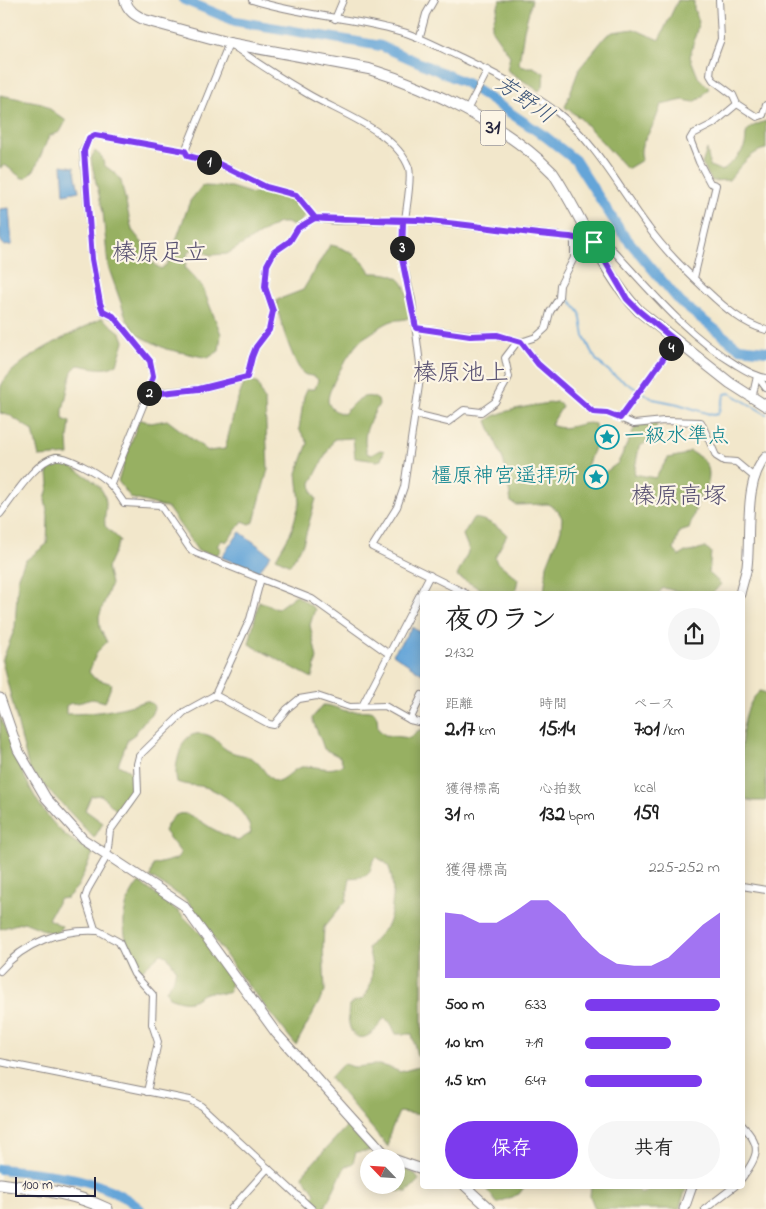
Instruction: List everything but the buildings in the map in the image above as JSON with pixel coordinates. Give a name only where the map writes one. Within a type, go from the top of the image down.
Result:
[{"type":"highway","points":[[0,1184],[68,1194],[90,1200],[107,1209]]},
{"type":"main road","name":"31","points":[[125,0],[127,7],[134,15],[145,20],[228,43],[369,69],[467,109],[541,162],[563,189],[627,299],[639,311],[752,399],[766,406]]},
{"type":"street","points":[[252,0],[287,11],[390,28],[420,36],[526,92],[558,114],[582,137],[614,174],[661,245],[694,278],[726,309],[751,325],[766,330]]},
{"type":"street","points":[[335,19],[344,0]]},
{"type":"street","points":[[420,36],[426,14],[434,0]]},
{"type":"street","points":[[720,0],[721,39],[711,66],[710,75],[713,80],[733,96],[737,104],[757,117],[764,116],[766,105]]},
{"type":"street","points":[[185,151],[228,43],[308,94],[376,131],[403,156],[410,170],[404,221],[403,267],[412,300],[421,372],[404,487],[398,507],[372,547],[460,591]]},
{"type":"street","points":[[467,109],[487,71]]},
{"type":"street","points":[[694,278],[716,185],[710,184],[698,162],[690,138],[696,132],[713,124],[737,104]]},
{"type":"street","points":[[111,484],[148,393],[153,376],[150,361],[113,316],[103,311],[100,303],[92,259],[84,151],[89,138],[95,135],[185,151],[188,156],[219,164],[266,187],[296,195],[315,218]]},
{"type":"street","points":[[148,393],[199,389],[247,377],[256,347],[269,330],[273,311],[265,287],[267,265],[274,252],[290,241],[298,228],[315,218],[416,220],[574,239],[610,247],[691,332],[717,353],[757,376],[766,378]]},
{"type":"street","points":[[416,328],[470,336],[497,335],[519,341],[536,337],[546,328],[550,312],[560,298],[560,285],[574,258],[574,239]]},
{"type":"street","points":[[415,414],[448,422],[464,410],[481,412],[487,410],[506,386],[509,377],[505,358],[519,341]]},
{"type":"street","points":[[519,341],[538,364],[593,412],[607,413],[634,424],[664,421],[701,422],[716,456],[724,461],[736,462],[754,477]]},
{"type":"street","points":[[620,418],[676,341]]},
{"type":"street","points":[[757,376],[766,388]]},
{"type":"street","points":[[752,399],[757,376]]},
{"type":"street","points":[[0,514],[38,466],[57,456],[66,458],[99,473],[111,484],[124,503],[160,505],[190,549],[196,553],[312,599],[389,654]]},
{"type":"street","points":[[741,591],[746,569],[754,477],[760,463],[766,456]]},
{"type":"street","points":[[422,591],[430,575]]},
{"type":"street","points":[[97,931],[85,898],[88,889],[107,856],[110,831],[138,792],[137,764],[139,756],[184,712],[215,695],[250,619],[261,578]]},
{"type":"street","points":[[362,706],[420,594]]},
{"type":"street","points":[[215,695],[269,724],[274,724],[287,709],[300,699],[317,696],[350,706],[385,706],[410,720],[420,722]]},
{"type":"street","points":[[0,698],[18,750],[37,785],[84,839],[183,905],[276,1033],[380,1149]]},
{"type":"street","points":[[410,720],[420,699]]},
{"type":"street","points":[[745,886],[766,890]]},
{"type":"street","points":[[0,971],[25,948],[37,941],[80,930],[97,931],[119,942],[134,974],[152,995],[152,1024],[158,1042],[147,1092]]},
{"type":"street","points":[[0,1062],[190,1100],[201,1106],[312,1209]]},
{"type":"street","points":[[745,1128],[756,1140],[753,1161],[745,1173]]},
{"type":"street","points":[[405,1163],[420,1168]]},
{"type":"street","points":[[231,1209],[268,1168]]},
{"type":"street","points":[[469,1189],[490,1209]]},
{"type":"street","points":[[684,1209],[691,1189]]},
{"type":"street","points":[[705,1209],[731,1189]]},
{"type":"green space","points":[[500,0],[532,0],[524,30],[519,63],[522,67],[533,67],[544,73],[543,86],[539,91],[507,70],[510,56],[492,30]]},
{"type":"green space","points":[[678,0],[694,1],[694,9],[699,21],[690,57],[698,77],[709,88],[701,98],[694,102],[683,100],[661,105],[643,142],[641,150],[642,160],[627,169],[581,119],[565,107],[579,69],[606,36],[613,32],[634,29],[659,40]]},
{"type":"green space","points":[[0,95],[42,103],[66,121],[60,132],[49,136],[35,169],[26,178],[22,178],[5,165],[0,168]]},
{"type":"green space","points":[[766,121],[766,149],[760,150],[750,157],[729,180],[712,181],[702,164],[707,149],[710,166],[722,171],[742,151],[745,146],[747,131]]},
{"type":"green space","points":[[95,151],[102,157],[104,165],[116,174],[121,181],[132,230],[147,249],[155,265],[161,269],[168,263],[190,201],[202,186],[231,187],[253,194],[266,189],[294,198],[307,214],[296,227],[287,223],[278,223],[227,254],[210,255],[195,248],[188,252],[185,268],[202,286],[221,334],[219,351],[208,358],[166,349],[137,334],[127,320],[108,266],[103,212],[91,158]]},
{"type":"green space","points":[[330,245],[354,254],[364,263],[370,273],[382,273],[398,278],[406,289],[410,317],[389,322],[360,341],[348,356],[332,386],[328,403],[331,408],[344,414],[355,402],[363,397],[373,397],[378,400],[379,404],[367,428],[365,446],[367,453],[371,455],[380,450],[384,451],[381,460],[377,461],[355,458],[353,438],[334,439],[311,483],[312,492],[316,499],[303,544],[290,565],[276,558],[291,532],[300,502],[297,473],[308,443],[299,429],[304,396],[307,389],[315,389],[318,380],[315,377],[304,374],[300,370],[282,326],[277,300],[303,290]]},
{"type":"green space","points":[[102,318],[121,333],[124,341],[117,364],[108,368],[78,365],[72,371],[63,410],[63,419],[70,422],[69,455],[39,457],[33,431],[11,416],[0,413],[1,386],[8,375],[32,356]]},
{"type":"green space","points":[[248,379],[258,384],[265,403],[268,469],[254,522],[250,524],[243,521],[226,542],[222,540],[217,546],[221,549],[217,555],[198,551],[168,508],[131,498],[118,481],[139,419],[151,423],[167,420],[208,451],[225,449],[236,404],[245,381]]},
{"type":"green space","points":[[560,403],[562,407],[551,425],[557,427],[595,424],[596,436],[598,437],[586,469],[600,476],[618,463],[636,425],[657,424],[653,438],[639,447],[634,474],[655,478],[668,458],[683,455],[690,451],[702,459],[709,473],[705,494],[701,493],[689,529],[679,532],[674,550],[679,556],[685,552],[702,548],[708,549],[711,552],[709,573],[721,584],[715,591],[677,591],[663,588],[660,591],[544,591],[547,565],[561,530],[562,518],[558,511],[548,504],[516,505],[511,502],[504,462],[487,421],[500,413],[530,406]]},
{"type":"green space","points":[[62,460],[89,478],[101,489],[106,503],[105,526],[120,540],[107,568],[111,584],[99,617],[100,628],[107,642],[97,652],[89,672],[94,678],[112,684],[105,702],[92,699],[70,704],[66,706],[66,714],[106,711],[146,701],[153,704],[154,708],[151,715],[135,734],[128,739],[118,765],[128,770],[134,776],[133,791],[120,814],[101,795],[91,796],[85,810],[103,823],[94,838],[29,769],[2,661],[15,628],[18,576],[25,561],[47,544],[48,516],[45,500],[49,484],[47,465]]},
{"type":"green space","points":[[473,518],[492,524],[507,535],[495,557],[496,561],[518,579],[516,591],[484,591],[457,576],[469,550],[463,535]]},
{"type":"green space","points":[[296,595],[315,609],[310,625],[317,658],[312,678],[249,644],[259,601],[277,609]]},
{"type":"green space","points":[[760,691],[766,693],[766,801],[752,801],[745,799],[745,719],[752,700]]},
{"type":"green space","points":[[323,705],[348,711],[374,712],[377,717],[378,729],[385,735],[410,738],[420,730],[420,1057],[417,1056],[412,1034],[396,1034],[390,1022],[384,1018],[370,1034],[358,1037],[353,1034],[348,1017],[349,1005],[363,999],[370,987],[372,968],[368,948],[386,927],[391,914],[393,885],[389,868],[384,861],[376,857],[367,875],[350,878],[346,901],[324,927],[325,991],[296,1045],[239,974],[187,900],[150,877],[153,865],[176,859],[181,853],[164,831],[168,823],[177,815],[187,814],[238,841],[251,833],[246,819],[241,812],[222,795],[204,787],[177,782],[176,768],[178,758],[183,744],[188,737],[195,734],[204,734],[212,737],[227,750],[253,759],[270,778],[278,782],[302,767],[328,769],[343,764],[340,757],[324,749],[312,718]]},
{"type":"green space","points":[[0,716],[26,779],[42,809],[64,834],[93,853],[78,886],[67,898],[59,899],[48,919],[62,926],[56,935],[24,922],[0,929]]},
{"type":"green space","points":[[139,882],[179,912],[206,939],[231,981],[229,992],[206,993],[191,1001],[169,997],[166,990],[173,981],[176,969],[168,957],[161,953],[138,974],[125,936],[124,915],[131,893]]},
{"type":"green space","points":[[343,1064],[355,1067],[382,1065],[400,1072],[420,1067],[420,1115],[399,1112],[389,1135],[388,1147],[330,1078]]},
{"type":"green space","points":[[346,1116],[375,1145],[371,1149],[360,1149],[360,1152],[356,1152],[353,1163],[345,1167],[324,1209],[318,1209],[311,1201],[315,1193],[302,1175],[346,1127]]},
{"type":"green space","points":[[405,1170],[414,1173],[419,1180],[405,1192]]},
{"type":"green space","points":[[486,1189],[523,1189],[519,1194],[497,1203]]},
{"type":"green space","points":[[591,1189],[638,1189],[640,1193],[644,1193],[649,1189],[686,1189],[679,1209],[595,1209],[590,1196]]},
{"type":"water","points":[[62,165],[74,167],[79,191],[64,194]]},
{"type":"water","points":[[9,208],[12,245],[4,246],[0,239],[0,209]]},
{"type":"water","points":[[240,532],[271,555],[258,572],[221,557]]},
{"type":"water","points":[[412,627],[420,633],[420,673],[393,654]]},
{"type":"waterway","name":"芳野川","points":[[184,0],[235,21],[381,46],[466,83],[546,137],[575,160],[622,233],[681,303],[739,348],[766,351]]},
{"type":"waterway","points":[[565,294],[580,313],[584,336],[597,361],[615,376],[653,399],[678,404],[713,415],[718,414],[725,394],[730,393],[766,414]]},
{"type":"waterway","points":[[0,1169],[55,1175],[91,1183],[125,1198],[140,1209]]},
{"type":"place","name":"一級水準点","points":[[607,437]]},
{"type":"place","name":"橿原神宮遥拝所","points":[[596,477]]},
{"type":"district","name":"榛原足立","points":[[160,254]]},
{"type":"district","name":"榛原池上","points":[[461,374]]},
{"type":"district","name":"榛原高塚","points":[[679,497]]},
{"type":"route","points":[[594,242],[570,237],[416,220],[359,219],[336,221],[315,218],[300,197],[266,187],[219,164],[188,156],[185,151],[95,135],[89,138],[84,151],[92,259],[100,303],[103,311],[113,316],[150,361],[153,376],[148,393],[152,394],[199,389],[249,375],[252,357],[256,347],[269,330],[273,311],[265,287],[267,265],[274,252],[290,241],[298,228],[315,218],[336,221],[359,219],[403,221],[402,259],[404,275],[412,300],[416,328],[470,336],[497,335],[521,342],[538,364],[593,412],[598,414],[607,413],[620,418],[676,341],[627,299],[594,242]]}]
